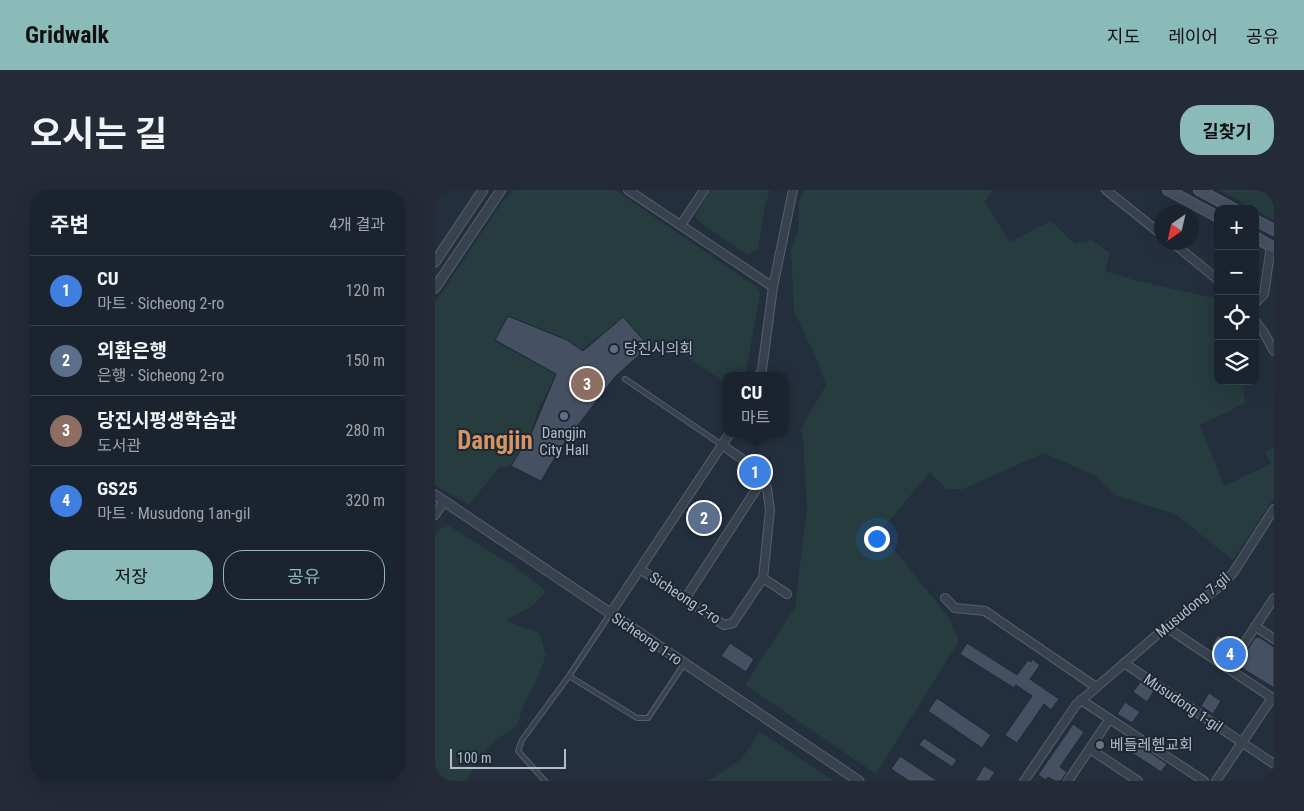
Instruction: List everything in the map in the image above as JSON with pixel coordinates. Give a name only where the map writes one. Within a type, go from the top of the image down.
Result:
[{"type":"main road","points":[[1168,190],[1214,215]]},
{"type":"main road","points":[[1199,190],[1227,205]]},
{"type":"main road","points":[[1259,222],[1274,230]]},
{"type":"main road","points":[[1259,239],[1272,247]]},
{"type":"street","points":[[435,262],[483,190]]},
{"type":"street","points":[[435,288],[501,190]]},
{"type":"street","points":[[628,190],[773,286]]},
{"type":"street","points":[[681,225],[704,190]]},
{"type":"street","points":[[761,372],[773,286],[793,190]]},
{"type":"street","points":[[1106,190],[1154,228]]},
{"type":"street","points":[[1259,299],[1264,294],[1272,247]]},
{"type":"street","points":[[1182,250],[1214,277]]},
{"type":"street","points":[[1259,326],[1274,351]]},
{"type":"street","name":"Sicheong 2-ro","points":[[610,614],[727,437]]},
{"type":"street","points":[[685,599],[763,479],[752,466],[722,445]]},
{"type":"street","name":"Sicheong 2-ro","points":[[640,570],[724,624],[733,623],[763,578],[770,510],[767,488],[763,479]]},
{"type":"street","points":[[753,494],[757,492],[764,497],[770,510]]},
{"type":"street","name":"Sicheong 1-ro","points":[[435,495],[859,781]]},
{"type":"street","points":[[435,514],[444,501]]},
{"type":"street","name":"Musudong 7-gil","points":[[1024,781],[1076,705],[1166,627],[1219,587],[1233,573],[1274,509]]},
{"type":"street","points":[[763,578],[787,594]]},
{"type":"street","points":[[945,598],[955,608],[985,611],[1096,687]]},
{"type":"street","points":[[1228,668],[1274,598]]},
{"type":"street","points":[[1255,626],[1274,639]]},
{"type":"street","points":[[1166,627],[1273,698],[1216,781]]},
{"type":"street","name":"Musudong 1-gil","points":[[1124,663],[1274,764]]},
{"type":"street","points":[[1081,700],[1204,781]]},
{"type":"street","points":[[1068,781],[1109,720]]},
{"type":"street","points":[[1090,749],[1138,781]]},
{"type":"lane","points":[[625,380],[722,445]]},
{"type":"lane","points":[[545,781],[518,751],[522,740],[569,676],[610,614]]},
{"type":"lane","points":[[569,676],[637,718],[648,718],[684,664]]},
{"type":"green space","points":[[514,190],[615,190],[758,288],[760,295],[746,372],[723,372],[723,381],[665,342],[654,352],[623,317],[582,350],[567,340],[508,316],[495,341],[556,374],[538,410],[531,434],[511,466],[499,467],[469,505],[435,485],[435,303],[502,202]]},
{"type":"green space","points":[[710,190],[770,190],[765,205],[758,249],[747,255],[697,220],[695,214]]},
{"type":"green space","points":[[804,190],[993,190],[985,202],[1010,242],[1051,221],[1075,244],[1092,240],[1110,253],[1105,271],[1134,280],[1213,298],[1214,385],[1243,385],[1245,403],[1200,425],[1224,486],[1271,464],[1265,452],[1274,447],[1274,498],[1233,560],[1175,514],[1117,496],[1096,476],[1044,453],[963,489],[946,489],[930,472],[880,532],[949,618],[959,641],[876,774],[745,685],[795,607],[807,508],[801,429],[826,385],[817,360],[794,311],[791,252],[798,230],[799,201]]},
{"type":"green space","points":[[1220,190],[1274,190],[1274,220],[1259,212],[1259,205],[1247,205]]},
{"type":"green space","points":[[449,526],[512,565],[546,591],[533,606],[506,620],[539,632],[546,655],[536,681],[524,704],[517,726],[498,738],[485,751],[466,781],[435,781],[435,536],[439,529]]},
{"type":"green space","points":[[760,732],[834,781],[706,781],[712,779],[742,758]]},
{"type":"building","points":[[508,316],[567,340],[583,351],[623,317],[649,346],[615,377],[562,446],[541,481],[511,466],[531,434],[556,374],[495,340]]},
{"type":"building","points":[[1218,635],[1235,646],[1229,655],[1224,656],[1211,647]]},
{"type":"building","points":[[1259,637],[1274,647],[1274,688],[1237,665],[1255,638]]},
{"type":"building","points":[[730,643],[754,659],[746,672],[721,656]]},
{"type":"building","points":[[967,643],[1017,675],[1028,660],[1031,662],[1032,659],[1040,665],[1030,679],[1059,699],[1051,710],[1044,704],[1017,743],[1005,735],[1032,696],[1016,685],[1014,688],[960,654]]},
{"type":"building","points":[[1141,681],[1154,691],[1147,702],[1133,692]]},
{"type":"building","points":[[1209,693],[1221,701],[1213,714],[1201,706]]},
{"type":"building","points":[[937,698],[991,735],[982,748],[928,711]]},
{"type":"building","points":[[1125,702],[1140,712],[1132,723],[1117,714]]},
{"type":"building","points":[[1073,724],[1084,732],[1060,767],[1067,772],[1061,781],[1055,781],[1048,777],[1046,780],[1038,775]]},
{"type":"building","points":[[924,738],[957,760],[952,767],[919,745]]},
{"type":"building","points":[[1138,744],[1167,764],[1161,772],[1132,753]]},
{"type":"building","points":[[900,756],[938,781],[909,781],[891,769]]},
{"type":"building","points":[[984,766],[995,772],[989,781],[975,781]]},
{"type":"place","name":"당진시의회","points":[[614,349]]},
{"type":"place","name":"당진시평생학습관","points":[[587,384]]},
{"type":"place","name":"Dangjin City Hall","points":[[564,416]]},
{"type":"place","name":"CU","points":[[755,472]]},
{"type":"place","name":"외환은행","points":[[704,518]]},
{"type":"place","name":"GS25","points":[[1230,654]]},
{"type":"place","name":"베들레헴교회","points":[[1100,745]]},
{"type":"district","name":"Dangjin","points":[[495,440]]}]
